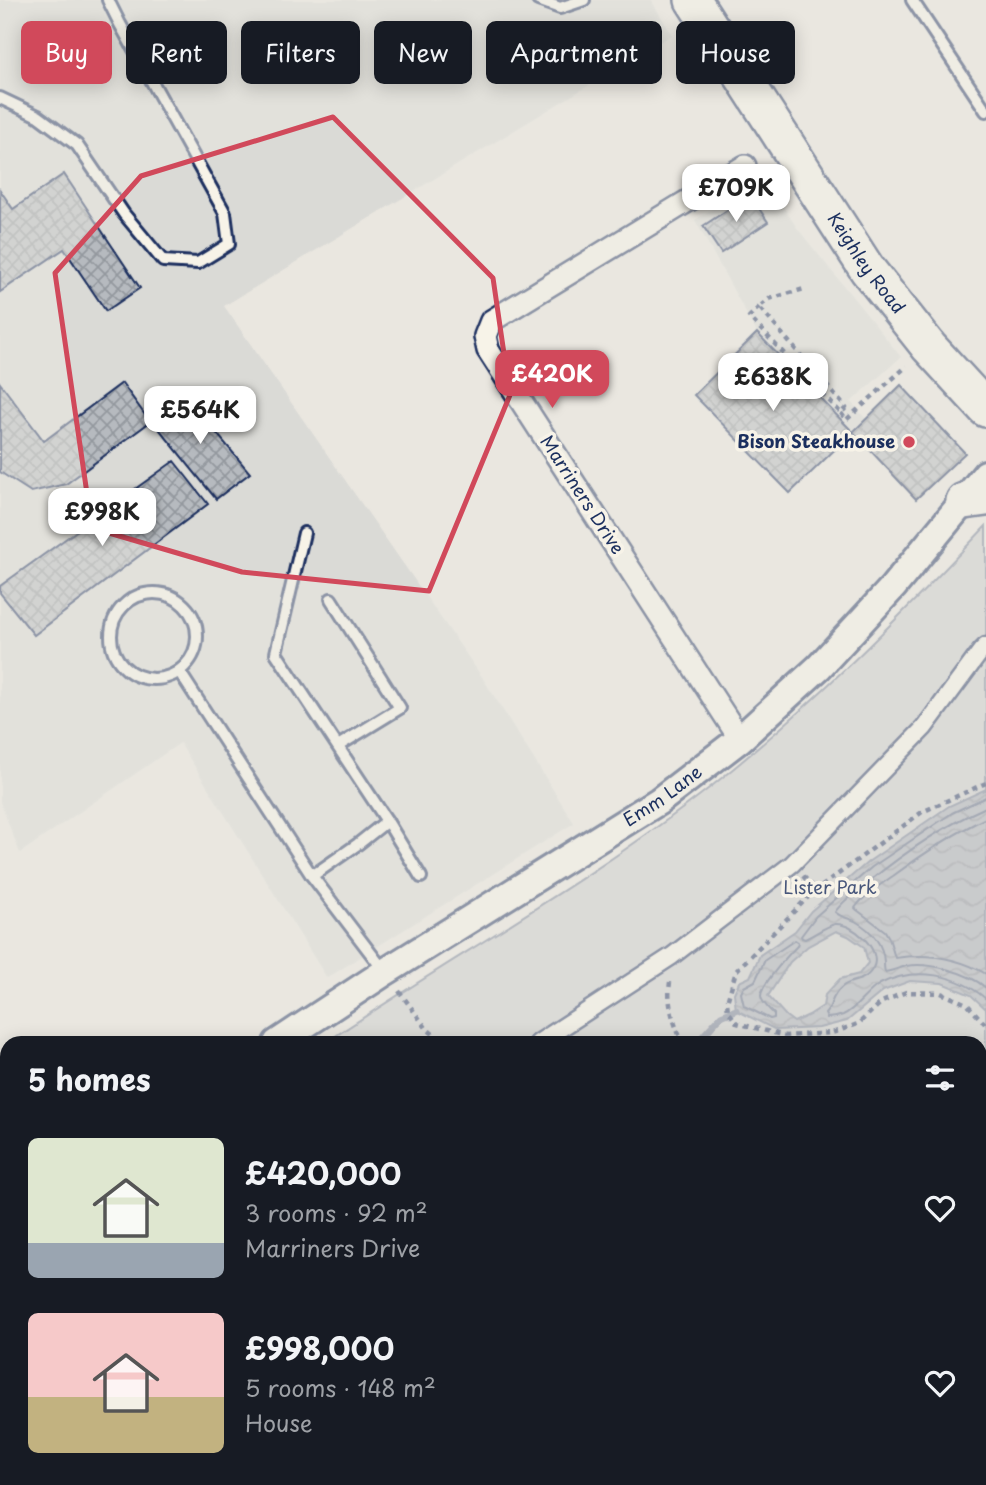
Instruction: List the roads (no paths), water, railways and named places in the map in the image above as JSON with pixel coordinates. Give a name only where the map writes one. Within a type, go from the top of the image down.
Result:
[{"type":"highway","name":"Keighley Road","points":[[693,0],[867,269],[929,347],[986,409]]},
{"type":"street","name":"Marriners Drive","points":[[740,739],[488,350],[485,336],[491,321],[745,166]]},
{"type":"street","name":"Emm Lane","points":[[289,1036],[659,801],[740,739],[819,667],[975,500],[986,474]]},
{"type":"street","points":[[549,1036],[672,956],[792,864],[924,728],[986,646]]},
{"type":"lane","points":[[0,97],[38,116],[77,145],[124,214],[163,261],[198,263],[229,244],[225,213],[108,0]]},
{"type":"lane","points":[[538,0],[560,8],[584,0]]},
{"type":"lane","points":[[912,0],[986,110]]},
{"type":"lane","points":[[304,533],[275,653],[421,877]]},
{"type":"lane","points":[[158,592],[173,596],[185,605],[197,632],[196,647],[189,661],[179,671],[153,679],[127,670],[118,660],[112,648],[110,634],[120,609],[130,600],[143,594],[158,592]]},
{"type":"lane","points":[[331,599],[400,708],[338,747]]},
{"type":"lane","points":[[179,671],[312,876],[386,972]]},
{"type":"lane","points":[[312,876],[387,821]]},
{"type":"water","points":[[986,789],[986,1009],[971,995],[942,983],[910,981],[883,991],[847,1021],[819,1028],[776,1030],[736,1010],[734,993],[739,982],[750,977],[760,955],[795,931],[811,911],[868,862],[949,806]],"holes":[[[836,931],[864,947],[868,963],[859,974],[840,979],[825,995],[823,1006],[794,1022],[768,996],[790,962],[808,946]]]},
{"type":"waterway","points":[[703,1036],[721,1016],[736,1010]]},
{"type":"place","name":"Bison Steakhouse","points":[[909,442]]},
{"type":"park label","name":"Lister Park","points":[[830,888]]}]
